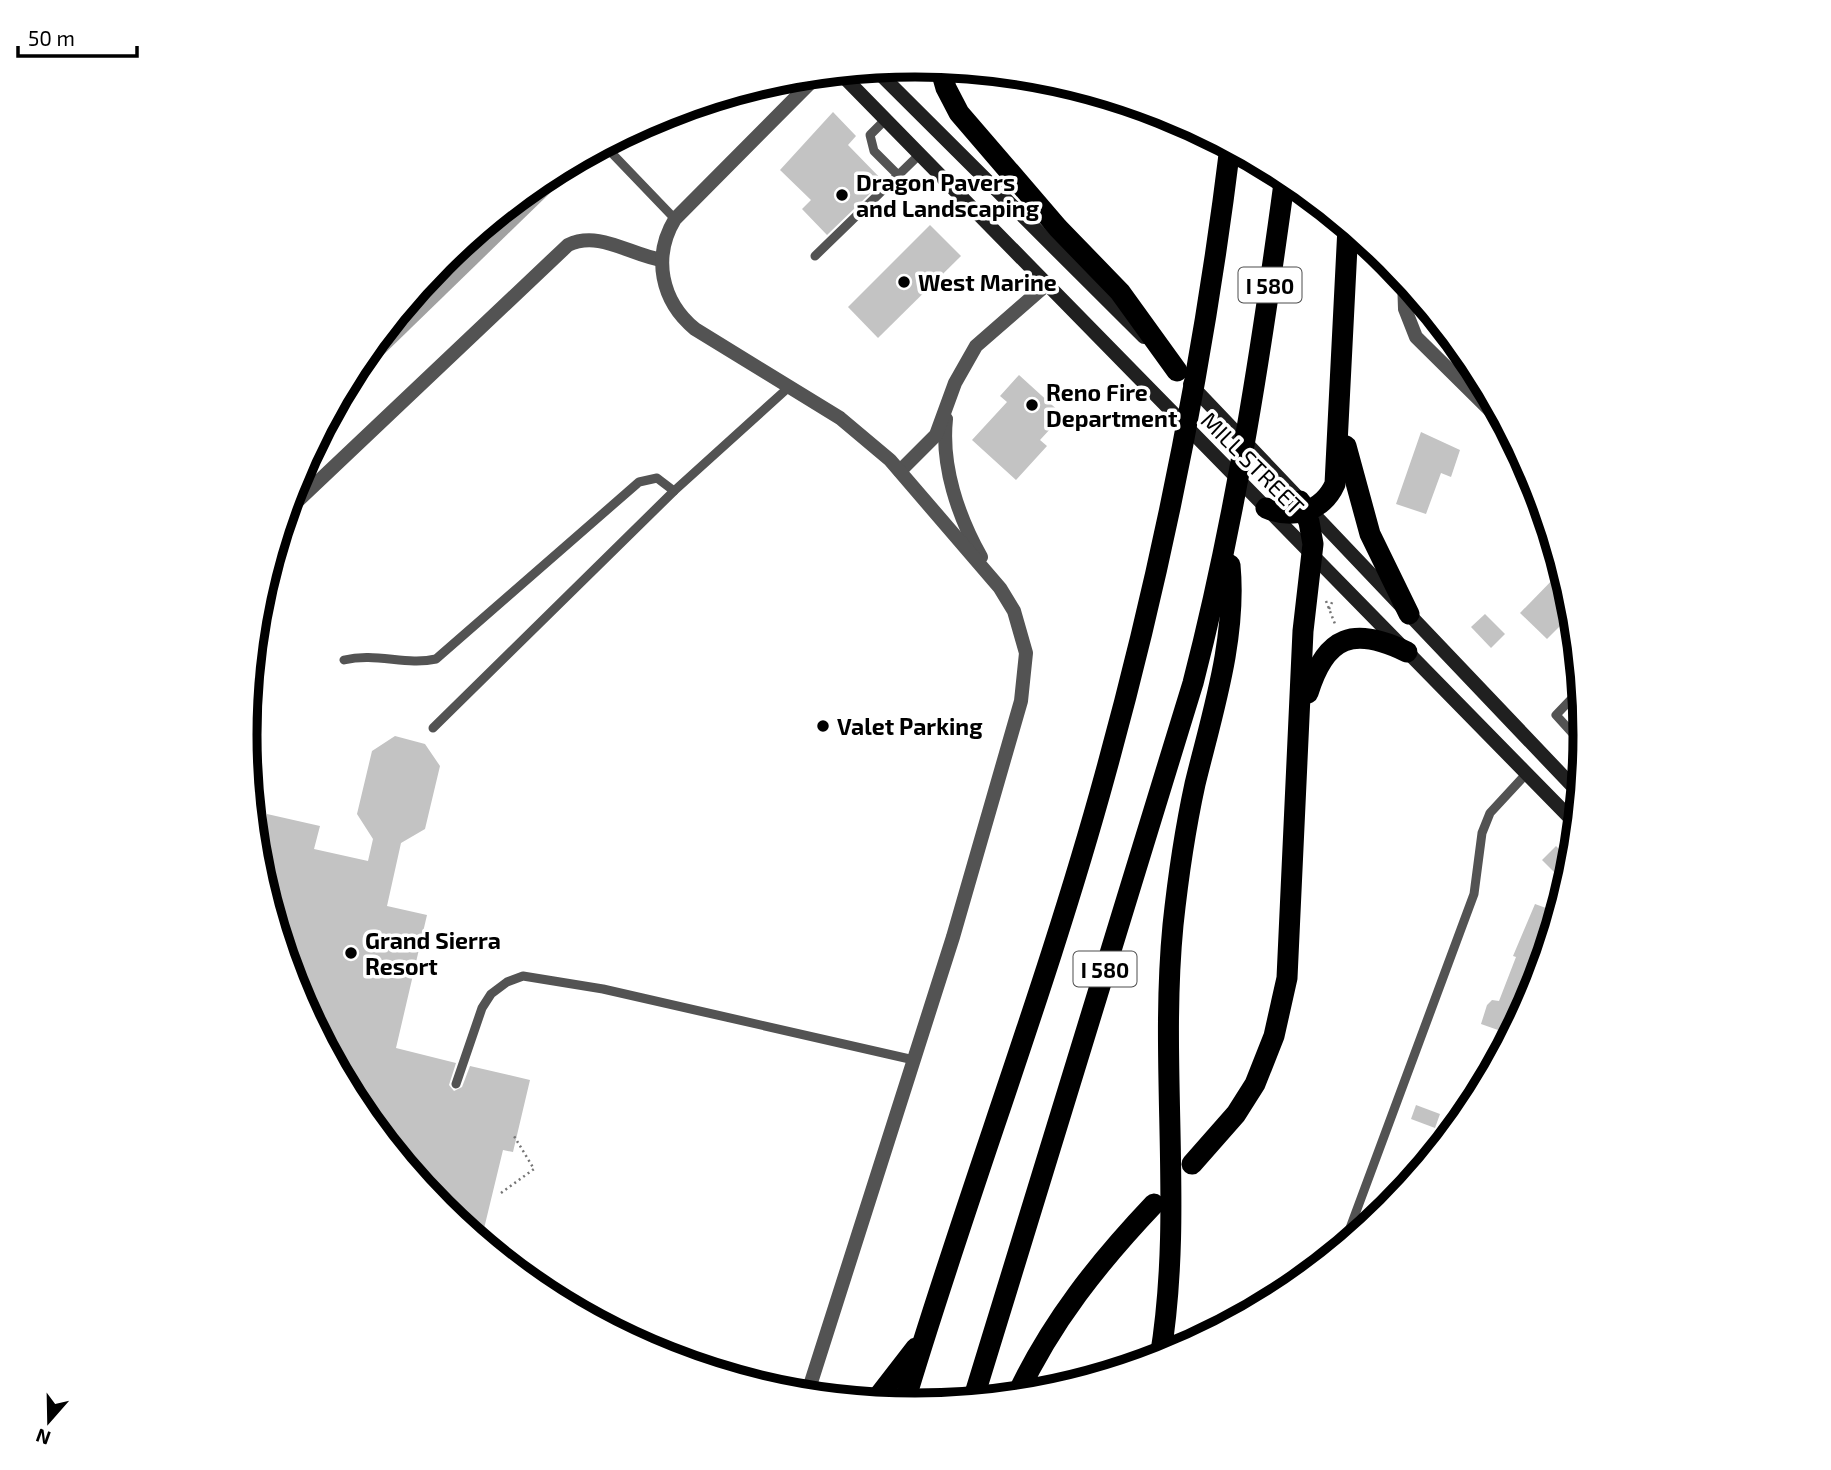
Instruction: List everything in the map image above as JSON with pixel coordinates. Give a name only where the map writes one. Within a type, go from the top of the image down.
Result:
[{"type":"highway","points":[[943,78],[959,113],[1051,220],[1138,313],[1177,371]]},
{"type":"highway","points":[[1216,150],[1219,194],[1216,247]]},
{"type":"highway","name":"I 580","points":[[907,1393],[1094,816],[1172,497],[1204,327],[1229,157]]},
{"type":"highway","name":"I 580","points":[[976,1390],[1193,683],[1227,537],[1283,189]]},
{"type":"highway","points":[[1266,508],[1285,514],[1305,508],[1326,498],[1336,479],[1347,239]]},
{"type":"highway","points":[[1340,388],[1345,439],[1360,506],[1381,561],[1409,614]]},
{"type":"highway","points":[[1192,1164],[1225,1127],[1250,1091],[1269,1052],[1282,1007],[1290,948],[1292,832],[1301,715],[1303,631],[1313,556],[1312,534],[1305,508]]},
{"type":"highway","points":[[1162,1345],[1173,1227],[1168,1002],[1173,927],[1195,786],[1226,640],[1231,574],[1227,537]]},
{"type":"highway","points":[[1301,715],[1318,666],[1335,645],[1351,638],[1367,636],[1407,652]]},
{"type":"highway","points":[[1024,1383],[1065,1309],[1102,1261],[1154,1204]]},
{"type":"highway","points":[[882,1392],[924,1338]]},
{"type":"main road","name":"MILL STREET","points":[[884,78],[1177,371],[1571,785]]},
{"type":"main road","name":"MILL STREET","points":[[848,81],[1568,816]]},
{"type":"street","points":[[807,87],[675,219],[666,237],[662,260],[667,290],[686,322],[853,426],[900,471],[1000,588]]},
{"type":"street","points":[[303,496],[568,245],[583,239],[599,240],[632,254],[662,260]]},
{"type":"street","points":[[900,471],[936,435],[950,396],[976,346],[1046,285]]},
{"type":"street","points":[[1405,295],[1410,326],[1484,404]]},
{"type":"street","points":[[811,1384],[968,888],[1024,686],[1023,636],[1014,611],[966,528],[951,479],[945,443],[950,396]]},
{"type":"lane","points":[[885,120],[870,135],[874,151],[899,176]]},
{"type":"lane","points":[[611,152],[675,219]]},
{"type":"lane","points":[[815,256],[919,155]]},
{"type":"lane","points":[[1469,389],[1471,383]]},
{"type":"lane","points":[[433,729],[674,491],[789,387]]},
{"type":"lane","points":[[344,660],[379,656],[418,661],[436,659],[639,482],[657,478],[674,491]]},
{"type":"lane","points":[[1572,698],[1556,715],[1574,735]]},
{"type":"lane","points":[[1349,1230],[1474,894],[1482,833],[1490,813],[1527,774]]},
{"type":"lane","points":[[1566,780],[1572,775]]},
{"type":"lane","points":[[456,1084],[482,1008],[491,994],[507,982],[523,976],[603,989],[914,1059]]},
{"type":"path","points":[[1326,600],[1338,634]]},
{"type":"path","points":[[1329,609],[1334,600]]},
{"type":"path","points":[[501,1193],[534,1169],[514,1136]]},
{"type":"shaded area","points":[[554,186],[550,193],[367,371],[393,334],[450,270],[515,213]]},
{"type":"building","points":[[833,112],[856,136],[848,145],[883,181],[827,235],[802,209],[811,200],[780,170]]},
{"type":"building","name":"West Marine","points":[[930,225],[961,256],[878,338],[848,307]]},
{"type":"building","points":[[1019,375],[1063,415],[1040,440],[1047,446],[1016,480],[972,440],[1007,402],[1000,396]]},
{"type":"building","points":[[1421,432],[1460,450],[1451,477],[1441,473],[1426,514],[1396,504]]},
{"type":"building","points":[[1554,578],[1564,622],[1547,639],[1520,613]]},
{"type":"building","points":[[1485,614],[1505,634],[1491,648],[1471,627]]},
{"type":"building","points":[[395,736],[425,744],[440,766],[425,829],[401,843],[387,906],[427,915],[396,1048],[456,1063],[449,1085],[454,1091],[462,1087],[470,1066],[530,1080],[513,1152],[503,1150],[483,1231],[450,1200],[393,1136],[346,1064],[325,1026],[292,947],[270,863],[264,827],[267,814],[320,826],[314,849],[368,861],[373,839],[357,814],[372,751]]},
{"type":"building","points":[[1556,846],[1563,851],[1558,876],[1542,860]]},
{"type":"building","points":[[1548,903],[1551,904],[1539,947],[1506,1026],[1487,1061],[1498,1030],[1481,1024],[1487,1005],[1492,1000],[1499,1001],[1516,957],[1513,956],[1535,904],[1546,908]]},
{"type":"building","points":[[1416,1105],[1440,1114],[1435,1128],[1411,1119]]},
{"type":"place","name":"Dragon Pavers and Landscaping","points":[[842,195]]},
{"type":"place","name":"West Marine","points":[[904,282]]},
{"type":"place","name":"Reno Fire Department","points":[[1032,405]]},
{"type":"place","name":"Valet Parking","points":[[823,726]]},
{"type":"place","name":"Grand Sierra Resort","points":[[351,953]]}]
